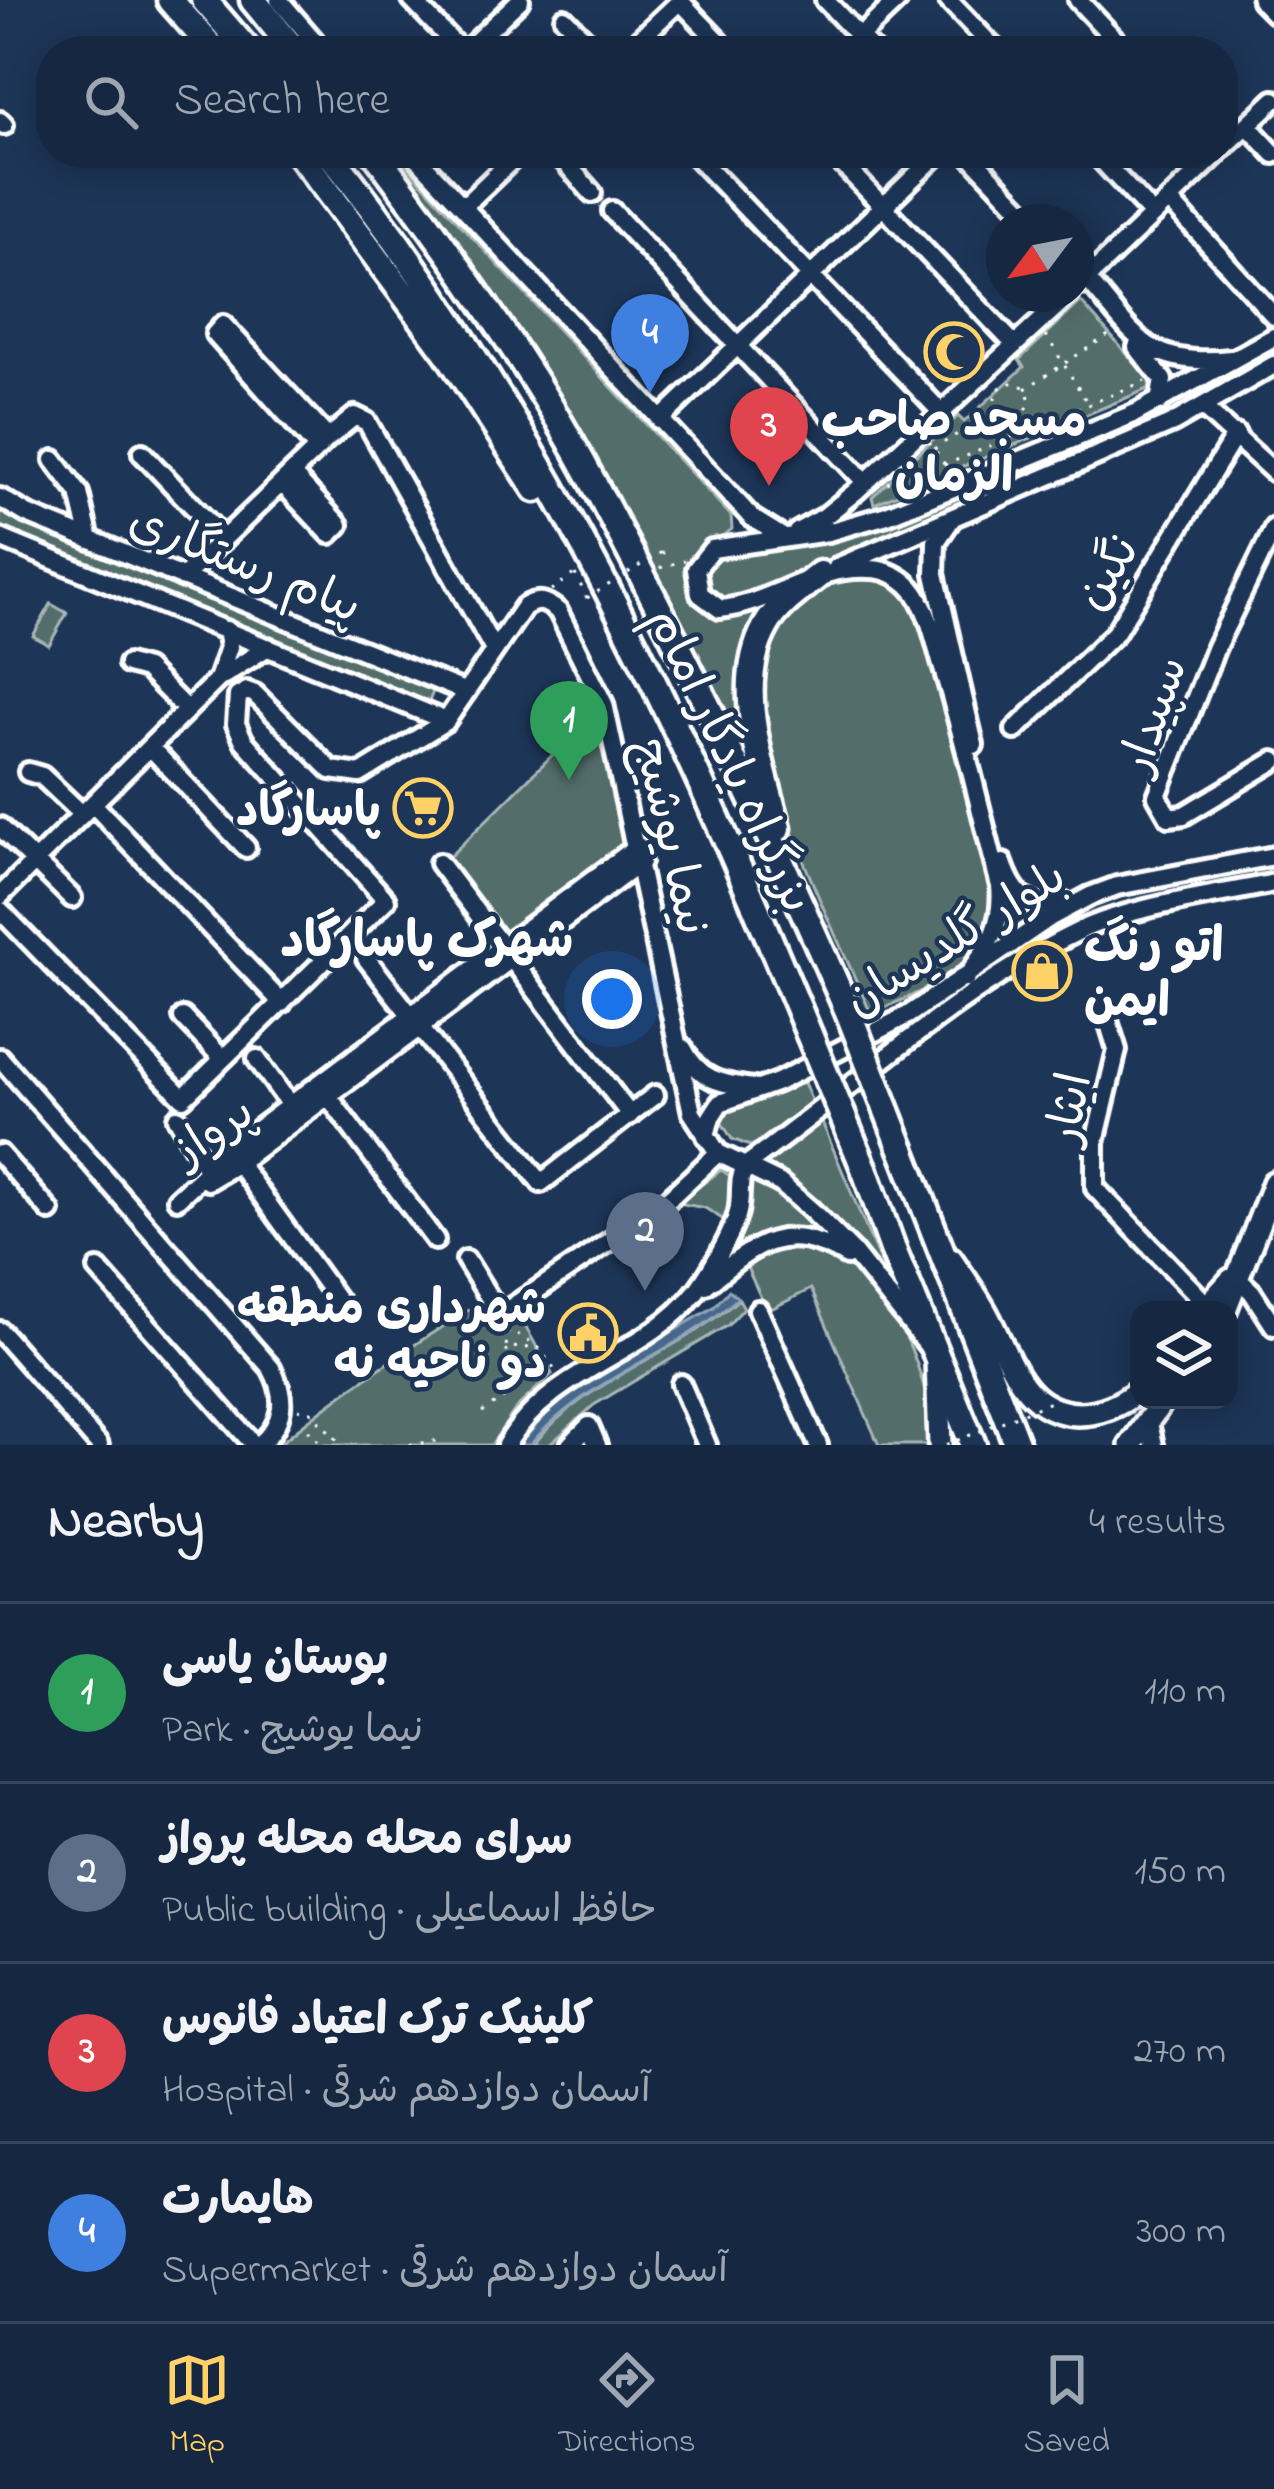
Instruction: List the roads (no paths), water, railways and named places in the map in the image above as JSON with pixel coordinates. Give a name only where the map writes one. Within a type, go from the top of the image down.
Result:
[{"type":"highway","points":[[170,0],[202,36]]},
{"type":"highway","points":[[204,0],[235,36]]},
{"type":"highway","points":[[254,0],[283,36]]},
{"type":"highway","points":[[310,168],[448,354],[529,480],[593,560]]},
{"type":"highway","name":"بزرگراه یادگار امام","points":[[340,168],[410,260],[490,382],[593,560],[722,823],[973,1445]]},
{"type":"highway","name":"بزرگراه یادگار امام","points":[[386,168],[535,380],[698,685],[849,1014],[1017,1445]]},
{"type":"highway","points":[[792,883],[760,758],[751,677],[758,642],[775,612],[820,574]]},
{"type":"main road","points":[[1217,1301],[1235,1276],[1274,1183]]},
{"type":"main road","points":[[934,1233],[985,1311],[1023,1386],[1038,1403],[1062,1412],[1094,1413],[1130,1398]]},
{"type":"main road","points":[[937,1355],[943,1445]]},
{"type":"main road","points":[[1131,1445],[1156,1409]]},
{"type":"street","points":[[279,0],[310,36]]},
{"type":"street","points":[[412,0],[449,36]]},
{"type":"street","points":[[480,36],[520,0]]},
{"type":"street","points":[[643,36],[680,0],[714,36]]},
{"type":"street","points":[[825,0],[858,36]]},
{"type":"street","points":[[860,36],[898,0]]},
{"type":"street","points":[[949,0],[983,36]]},
{"type":"street","points":[[1078,0],[1112,36]]},
{"type":"street","points":[[1261,0],[1274,13]]},
{"type":"street","points":[[564,18],[581,36]]},
{"type":"street","points":[[1238,134],[1274,100]]},
{"type":"street","points":[[1247,125],[1274,154]]},
{"type":"street","points":[[426,168],[719,483],[761,526],[785,538]]},
{"type":"street","points":[[463,207],[503,168]]},
{"type":"street","points":[[570,168],[592,193]]},
{"type":"street","points":[[707,168],[942,413]]},
{"type":"street","points":[[846,168],[1015,346]]},
{"type":"street","points":[[660,420],[924,168]]},
{"type":"street","points":[[982,168],[1016,204]]},
{"type":"street","points":[[1110,168],[1154,214]]},
{"type":"street","points":[[1094,268],[1203,168]]},
{"type":"street","points":[[1168,200],[1274,316]]},
{"type":"street","points":[[612,211],[865,482]]},
{"type":"street","points":[[1094,297],[1160,354],[1196,361],[1238,358]]},
{"type":"street","points":[[1094,300],[1161,376],[1159,402]]},
{"type":"street","points":[[785,538],[824,517],[865,482],[1049,312]]},
{"type":"street","points":[[223,325],[322,443],[215,334],[223,325]]},
{"type":"street","points":[[712,549],[828,532],[887,515],[1159,402],[1274,337]]},
{"type":"street","points":[[719,483],[739,526],[696,569],[696,582],[700,594],[720,609],[751,602],[820,574],[1203,407],[1274,365]]},
{"type":"street","points":[[1203,407],[1274,472]]},
{"type":"street","points":[[0,910],[183,1098],[386,900],[256,758],[244,742],[234,706],[238,696],[247,691],[255,694],[316,759],[344,774],[360,773],[446,721],[494,650],[367,422],[355,416],[322,443],[183,578]]},
{"type":"street","name":"نگین","points":[[1015,730],[1115,633],[1236,434]]},
{"type":"street","points":[[142,453],[224,539]]},
{"type":"street","points":[[54,460],[79,493],[90,540]]},
{"type":"street","points":[[865,482],[858,496],[860,509],[887,515]]},
{"type":"street","name":"پیام رستگاری","points":[[0,498],[90,540],[466,692]]},
{"type":"street","points":[[953,516],[936,542],[935,574],[1002,861],[1014,889],[1036,907],[1090,896]]},
{"type":"street","name":"سپیدار","points":[[1274,528],[1216,647],[1157,796],[1160,805],[1169,817],[1184,815],[1274,761]]},
{"type":"street","name":"پیام رستگاری","points":[[0,538],[446,721]]},
{"type":"street","points":[[820,574],[871,568],[886,572],[909,585],[924,607],[1002,904],[992,942],[966,978]]},
{"type":"street","name":"نیما یوشیج","points":[[494,650],[524,607],[535,600],[547,602],[559,611],[604,704],[689,1103],[718,1153]]},
{"type":"street","points":[[218,680],[229,647],[226,630]]},
{"type":"street","points":[[0,896],[218,680],[268,647]]},
{"type":"street","points":[[128,664],[146,669],[187,710]]},
{"type":"street","points":[[150,747],[246,848]]},
{"type":"street","points":[[28,772],[42,776],[88,809],[282,1003]]},
{"type":"street","points":[[0,827],[71,898]]},
{"type":"street","name":"پرواز","points":[[416,1021],[328,1096],[177,1199],[208,1171],[234,1157],[290,1106],[416,1021],[639,854]]},
{"type":"street","name":"بلوار گلدیسان","points":[[706,1136],[720,1103],[895,1023],[1051,917],[1090,896],[1117,886],[1274,856]]},
{"type":"street","points":[[439,863],[630,1114]]},
{"type":"street","name":"بلوار گلدیسان","points":[[746,1166],[951,1010],[1079,931],[1274,883]]},
{"type":"street","points":[[366,958],[541,1183],[655,1095]]},
{"type":"street","points":[[183,1017],[223,1060]]},
{"type":"street","name":"ایثار","points":[[1109,1024],[1118,1050],[1095,1142],[1095,1188],[1205,1301]]},
{"type":"street","points":[[678,1036],[692,1064],[709,1080],[757,1089]]},
{"type":"street","points":[[0,1058],[271,1368],[280,1384],[282,1406],[278,1422],[256,1445],[98,1269]]},
{"type":"street","points":[[257,1059],[290,1106]]},
{"type":"street","points":[[328,1096],[435,1240]]},
{"type":"street","points":[[177,1118],[208,1171]]},
{"type":"street","points":[[466,1260],[507,1322],[659,1208],[718,1153],[792,1192],[860,1263],[937,1355]]},
{"type":"street","points":[[0,1154],[50,1211]]},
{"type":"street","points":[[234,1157],[339,1302]]},
{"type":"street","points":[[696,1293],[735,1220],[740,1176],[746,1166]]},
{"type":"street","points":[[506,1445],[532,1411],[565,1384],[664,1322],[753,1247],[776,1239],[823,1242],[860,1263]]},
{"type":"street","points":[[1235,1276],[1272,1317]]},
{"type":"street","points":[[758,1310],[818,1445]]},
{"type":"street","points":[[0,1331],[99,1445]]},
{"type":"street","points":[[681,1384],[707,1445]]},
{"type":"street","points":[[1148,1419],[1154,1445]]},
{"type":"street","points":[[570,1445],[589,1426],[597,1445]]},
{"type":"water","points":[[729,1290],[738,1298],[713,1318],[578,1402],[530,1445],[517,1445],[564,1395],[714,1307]]},
{"type":"place","name":"مسجد صاحب الزمان","points":[[954,352]]},
{"type":"place","name":"هایمارت","points":[[650,393]]},
{"type":"place","name":"کلینیک ترک اعتیاد فانوس","points":[[769,486]]},
{"type":"place","name":"بوستان یاسی","points":[[569,780]]},
{"type":"place","name":"پاسارگاد","points":[[423,808]]},
{"type":"place","name":"اتو رنگ ایمن","points":[[1042,971]]},
{"type":"place","name":"سرای محله محله پرواز","points":[[645,1291]]},
{"type":"place","name":"شهرداری منطقه دو ناحیه نه","points":[[588,1333]]},
{"type":"district","name":"شهرک پاسارگاد","points":[[427,938]]}]
